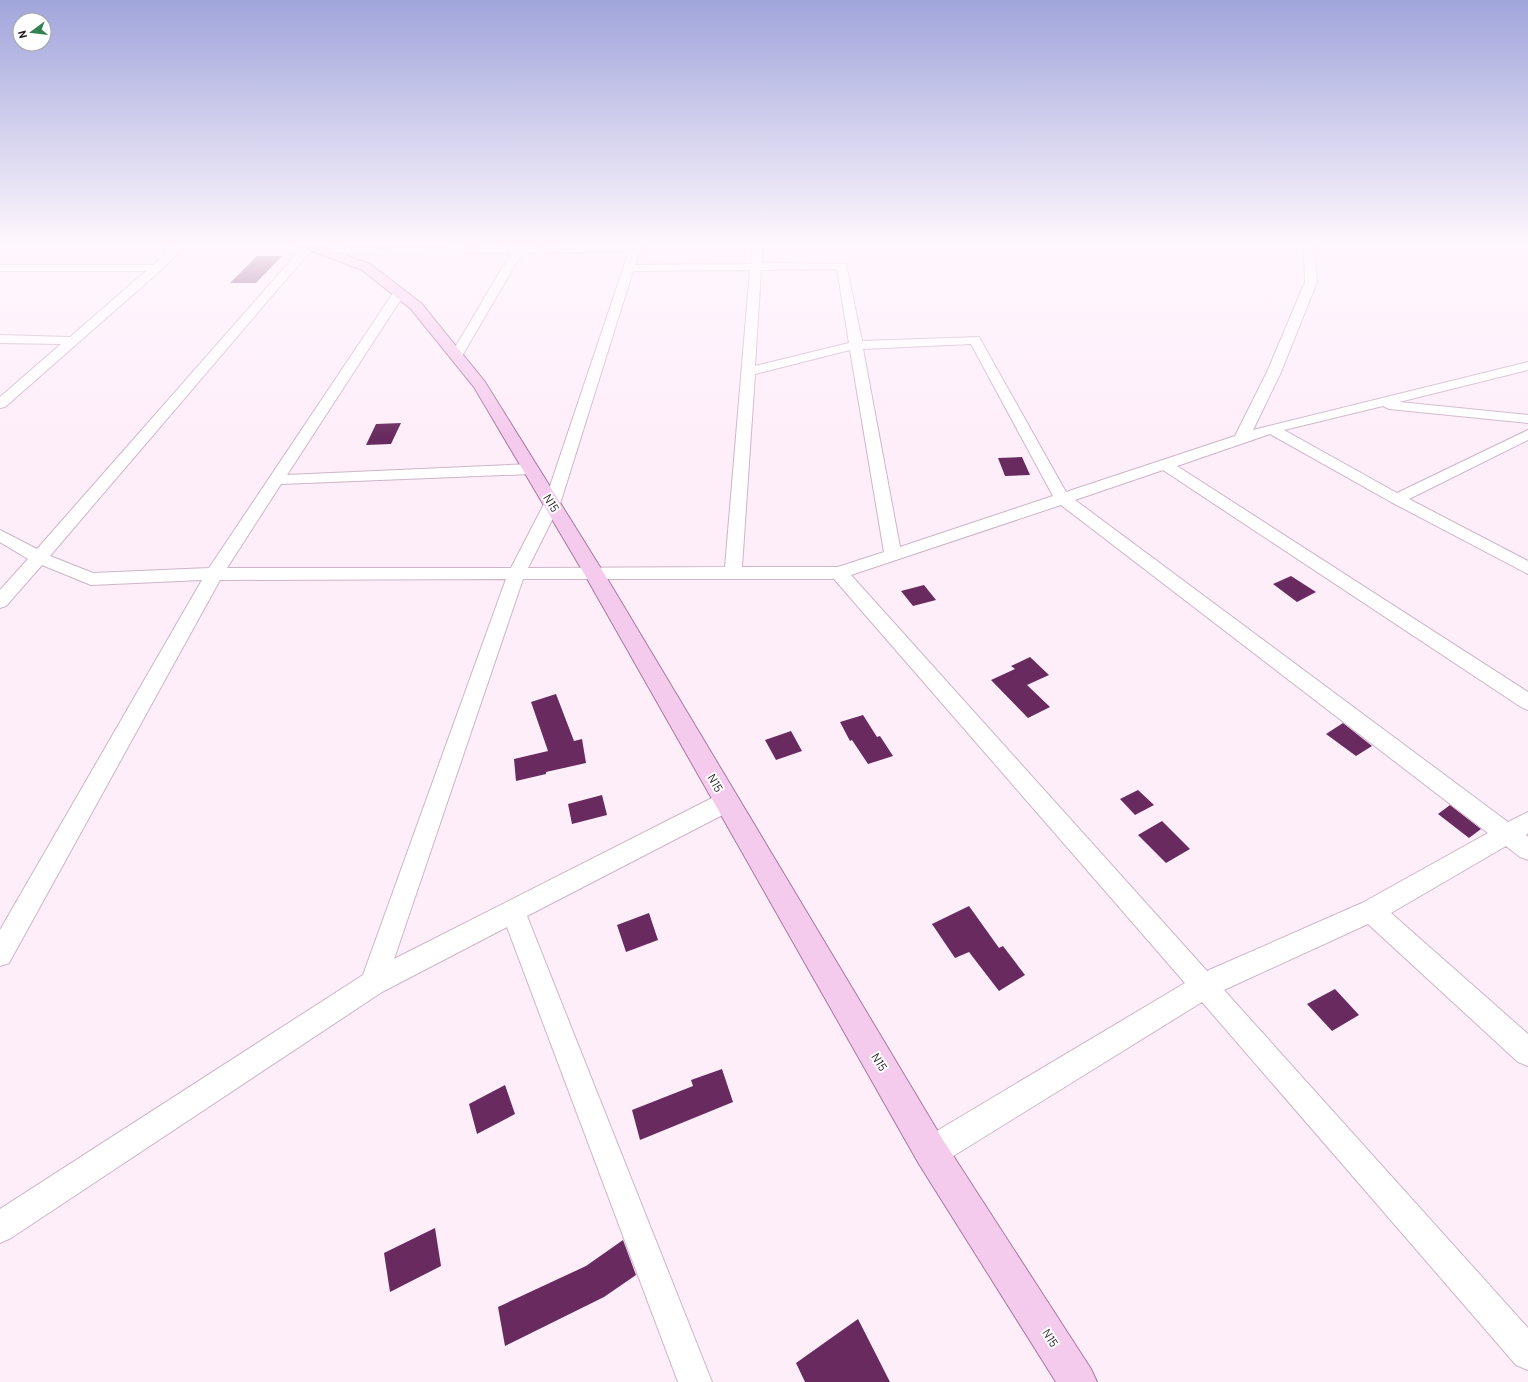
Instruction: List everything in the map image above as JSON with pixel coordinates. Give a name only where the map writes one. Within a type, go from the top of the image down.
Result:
[{"type":"main road","name":"N15","points":[[416,306],[480,385],[595,575],[726,802],[932,1152],[1078,1382]]},
{"type":"street","points":[[0,404],[112,306]]},
{"type":"street","points":[[0,602],[259,306]]},
{"type":"street","points":[[0,954],[214,574],[390,306]]},
{"type":"street","points":[[456,356],[485,306]]},
{"type":"street","points":[[373,983],[516,574],[552,504],[616,306]]},
{"type":"street","points":[[733,574],[753,306]]},
{"type":"street","points":[[849,306],[893,555]]},
{"type":"street","points":[[1241,439],[1274,372],[1301,306]]},
{"type":"street","points":[[0,339],[72,341]]},
{"type":"street","points":[[748,372],[856,345],[975,340],[1062,498],[1518,828],[1528,850]]},
{"type":"street","points":[[0,535],[40,558],[91,579],[214,574],[595,575],[839,573],[1271,428],[1528,366]]},
{"type":"street","points":[[1372,404],[1528,419]]},
{"type":"street","points":[[1271,428],[1397,499],[1528,568]]},
{"type":"street","points":[[1397,499],[1528,434]]},
{"type":"street","points":[[1164,464],[1528,702]]},
{"type":"street","points":[[276,480],[531,470]]},
{"type":"street","points":[[839,573],[1528,1353]]},
{"type":"street","points":[[0,1226],[373,983],[726,802]]},
{"type":"street","points":[[932,1152],[1204,986],[1371,911],[1518,828]]},
{"type":"street","points":[[514,911],[695,1382]]},
{"type":"street","points":[[1371,911],[1528,1052]]},
{"type":"building","points":[[401,423],[391,444],[366,445],[376,424]]},
{"type":"building","points":[[1022,457],[1030,475],[1005,476],[998,458]]},
{"type":"building","points":[[1291,576],[1316,592],[1297,602],[1273,584]]},
{"type":"building","points":[[924,585],[936,600],[913,606],[901,591]]},
{"type":"building","points":[[1030,657],[1049,675],[1027,685],[1050,707],[1028,718],[991,680],[1015,669],[1011,666]]},
{"type":"building","points":[[556,694],[574,741],[582,739],[586,763],[546,772],[546,774],[516,781],[514,759],[548,751],[531,702]]},
{"type":"building","points":[[863,715],[877,737],[880,736],[893,756],[868,764],[852,740],[850,741],[840,722]]},
{"type":"building","points":[[1343,723],[1372,746],[1356,756],[1326,734]]},
{"type":"building","points":[[791,731],[802,751],[776,760],[765,740]]},
{"type":"building","points":[[1138,790],[1154,805],[1135,815],[1120,799]]},
{"type":"building","points":[[602,795],[607,815],[572,824],[568,804]]},
{"type":"building","points":[[1450,805],[1481,829],[1469,838],[1438,814]]},
{"type":"building","points":[[1162,821],[1190,849],[1166,863],[1138,835]]},
{"type":"building","points":[[969,906],[999,948],[1003,946],[1025,975],[999,991],[969,952],[955,958],[932,924]]},
{"type":"building","points":[[649,913],[658,940],[626,952],[617,925]]},
{"type":"building","points":[[1335,989],[1359,1015],[1332,1031],[1307,1004]]},
{"type":"building","points":[[722,1069],[733,1102],[640,1140],[632,1110],[693,1086],[691,1080]]},
{"type":"building","points":[[505,1085],[515,1114],[477,1134],[469,1104]]},
{"type":"building","points":[[435,1228],[441,1266],[390,1292],[384,1253]]},
{"type":"building","points":[[623,1240],[636,1275],[604,1297],[505,1346],[498,1307],[586,1266]]},
{"type":"building","points":[[858,1319],[890,1382],[805,1382],[796,1363]]}]
